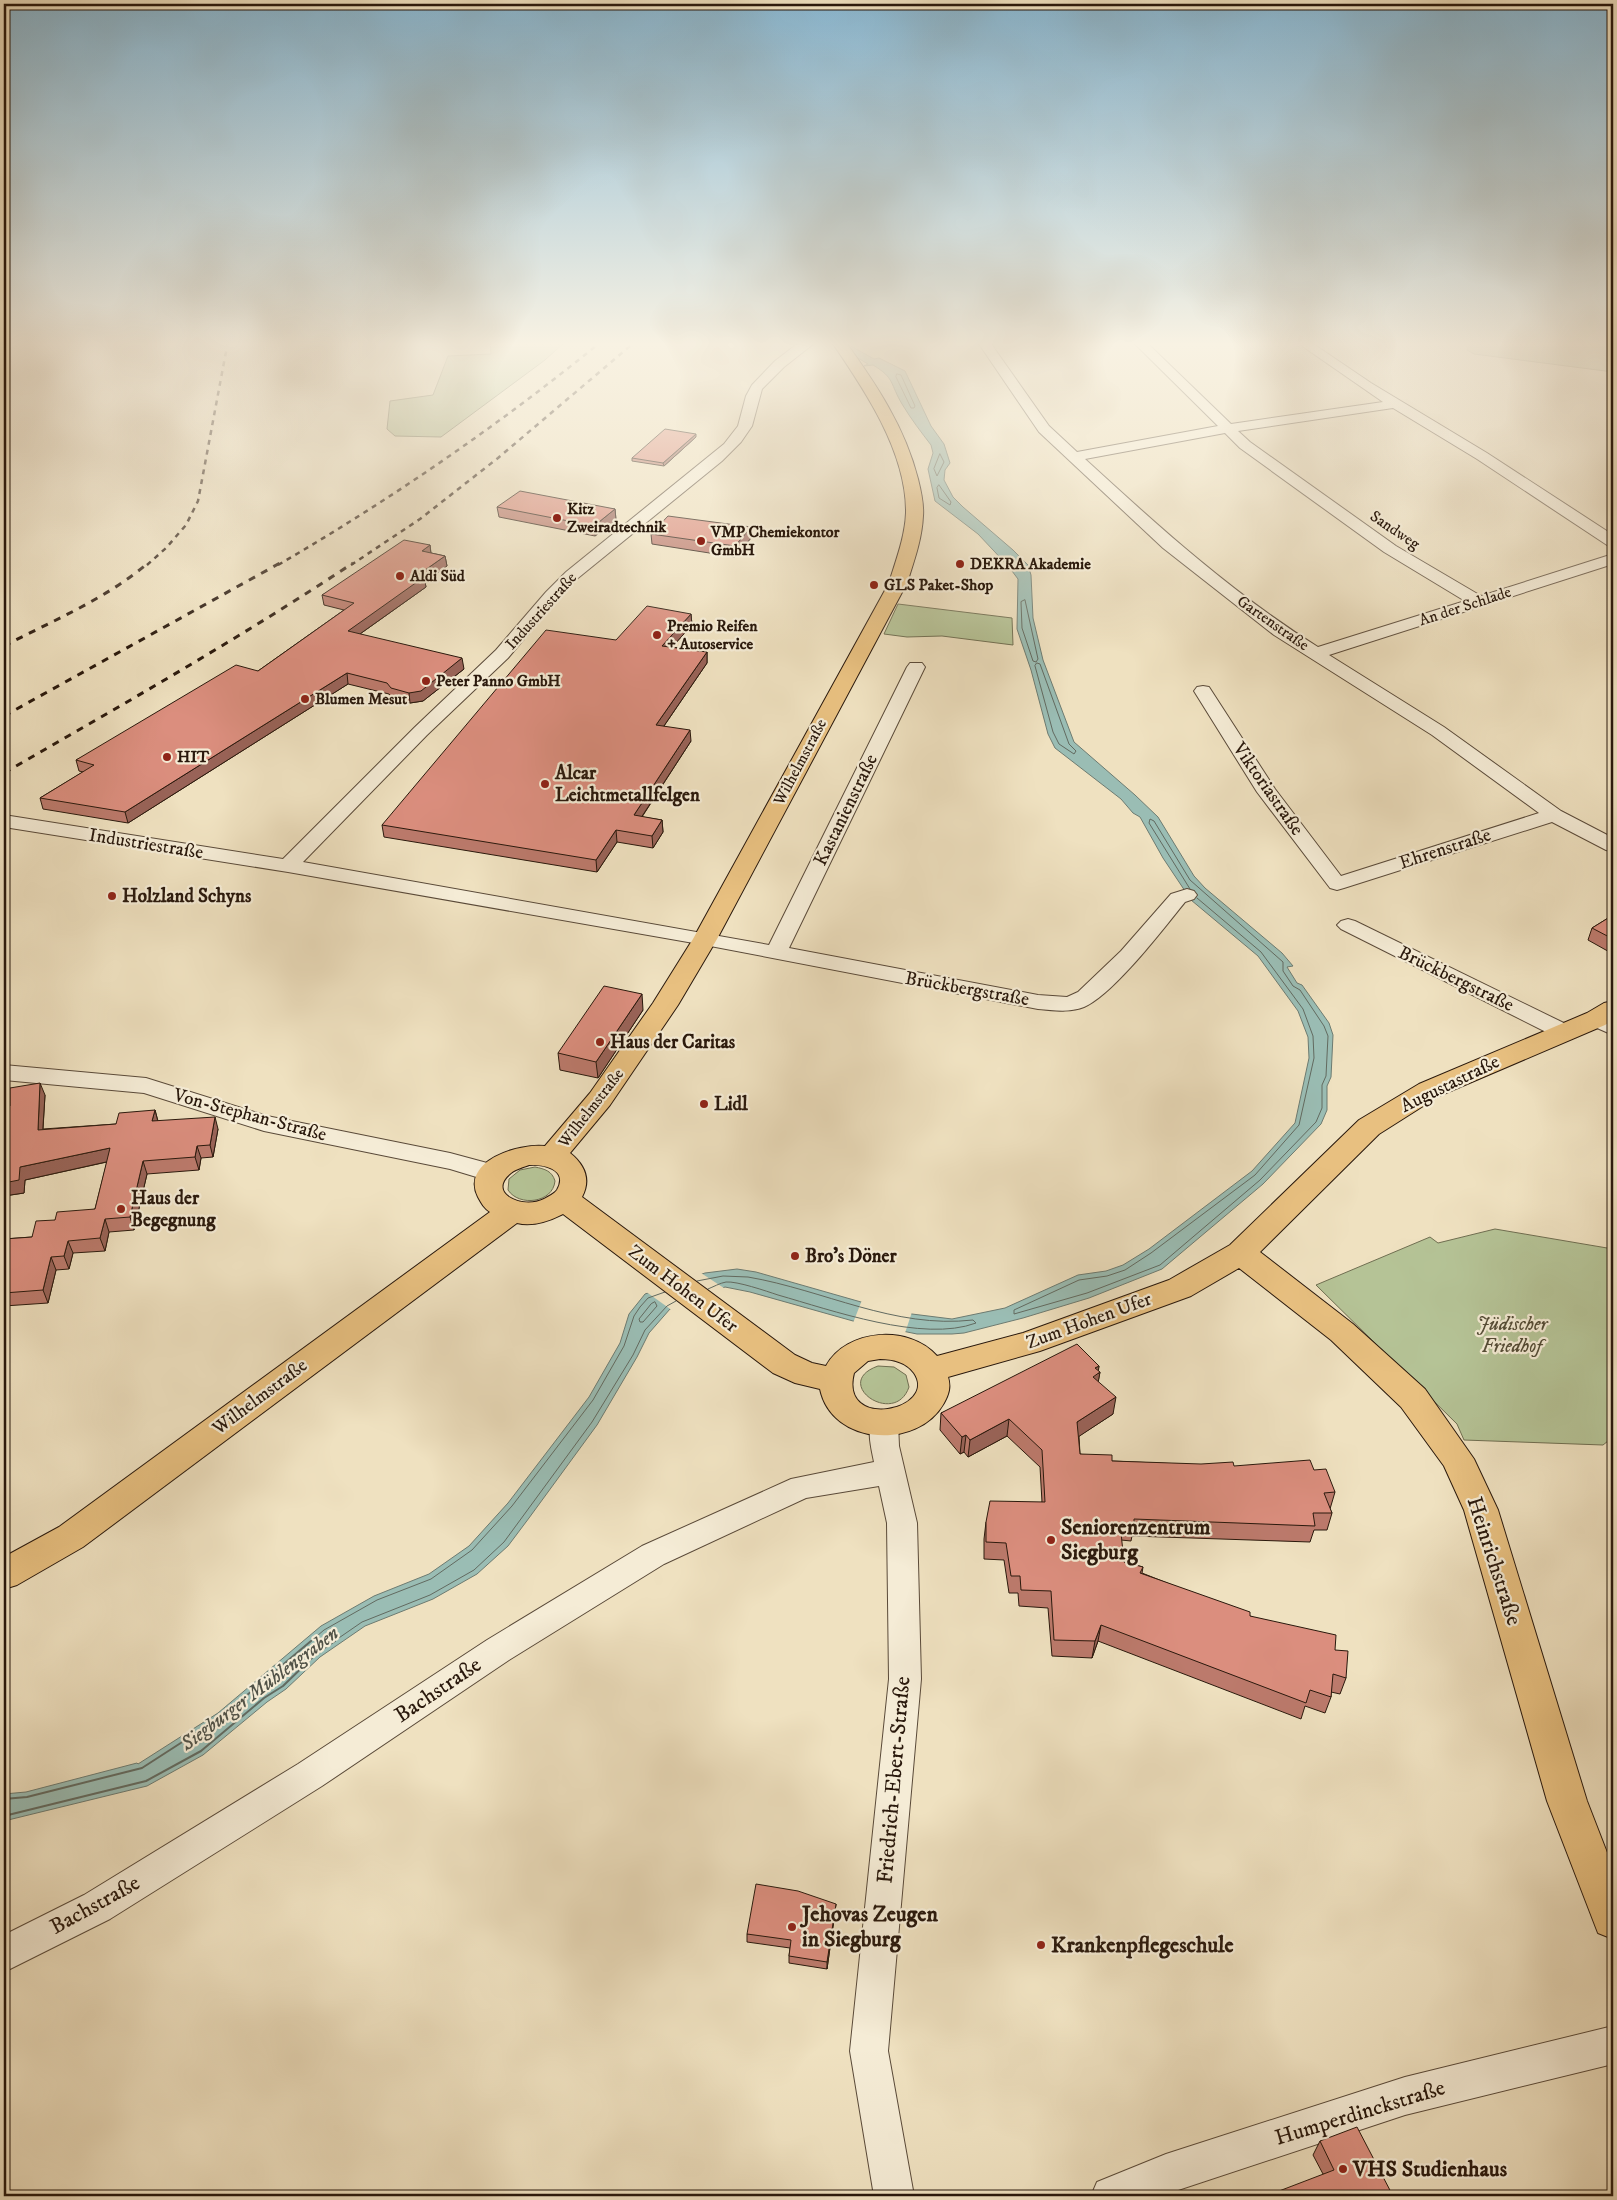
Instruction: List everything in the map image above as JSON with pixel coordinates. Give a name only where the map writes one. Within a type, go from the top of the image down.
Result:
[{"type":"main road","name":"Wilhelmstraße","points":[[552,1157],[600,1099],[633,1053],[705,939],[898,583],[915,518],[913,497],[900,444]]},
{"type":"main road","name":"Augustastraße","points":[[1241,1253],[1369,1127],[1429,1090],[1564,1032],[1608,1019]]},
{"type":"main road","points":[[526,1155],[552,1157],[568,1166],[572,1173],[574,1182],[565,1200],[556,1206],[534,1213],[511,1212],[500,1207],[492,1200],[488,1191],[489,1182],[493,1173],[502,1165],[526,1155]]},
{"type":"main road","name":"Zum Hohen Ufer","points":[[565,1200],[784,1364],[806,1374],[835,1380]]},
{"type":"main road","name":"Wilhelmstraße","points":[[4,1574],[71,1537],[511,1212]]},
{"type":"main road","name":"Zum Hohen Ufer","points":[[930,1370],[1029,1343],[1139,1304],[1180,1288],[1241,1253]]},
{"type":"main road","name":"Heinrichstraße","points":[[1241,1253],[1342,1332],[1413,1398],[1457,1459],[1481,1510],[1567,1801],[1613,1920]]},
{"type":"main road","points":[[880,1347],[895,1348],[909,1352],[921,1360],[930,1370],[934,1381],[934,1392],[930,1402],[922,1411],[911,1418],[884,1424],[872,1422],[851,1413],[838,1398],[835,1380],[838,1370],[854,1354],[880,1347]]},
{"type":"street","name":"Industriestraße","points":[[288,866],[415,737],[502,654],[552,594],[572,575],[717,458],[731,444]]},
{"type":"street","name":"Gartenstraße","points":[[1060,444],[1169,545],[1258,615],[1438,731],[1554,815],[1613,846]]},
{"type":"street","points":[[1075,457],[1146,444]]},
{"type":"street","name":"Sandweg","points":[[1244,444],[1390,549],[1480,602]]},
{"type":"street","points":[[1461,444],[1613,542]]},
{"type":"street","name":"An der Schlade","points":[[1317,654],[1613,559]]},
{"type":"street","name":"Kastanienstraße","points":[[776,954],[916,667]]},
{"type":"street","name":"Viktoriastraße","points":[[1203,691],[1267,792],[1337,884]]},
{"type":"street","name":"Ehrenstraße","points":[[1337,884],[1554,815]]},
{"type":"street","name":"Industriestraße","points":[[4,821],[288,866],[705,939]]},
{"type":"street","name":"Brückbergstraße","points":[[705,939],[776,954],[1038,1002],[1065,1005],[1079,1002],[1098,988],[1178,898],[1187,895]]},
{"type":"street","name":"Brückbergstraße","points":[[1348,926],[1564,1032]]},
{"type":"street","name":"Von-Stephan-Straße","points":[[4,1072],[146,1086],[264,1123],[450,1161],[493,1173]]},
{"type":"street","name":"Friedrich-Ebert-Straße","points":[[884,1424],[885,1446],[902,1522],[905,1680],[869,2051],[894,2196]]},
{"type":"street","name":"Bachstraße","points":[[4,1954],[97,1907],[310,1775],[498,1650],[653,1555],[801,1487],[872,1474],[891,1474]]},
{"type":"street","name":"Humperdinckstraße","points":[[1111,2196],[1166,2174],[1405,2096],[1613,2045]]},
{"type":"green space","points":[[898,604],[1012,618],[1013,645],[942,636],[907,637],[884,634]]},
{"type":"green space","points":[[535,1167],[545,1170],[552,1175],[555,1181],[553,1188],[542,1198],[535,1200],[520,1199],[513,1195],[508,1190],[509,1179],[520,1170]]},
{"type":"green space","name":"Jüdischer Friedhof","points":[[1495,1229],[1613,1249],[1613,1437],[1603,1445],[1464,1440],[1457,1424],[1316,1285],[1430,1237],[1438,1243]]},
{"type":"green space","points":[[878,1366],[894,1367],[906,1375],[909,1387],[902,1399],[892,1403],[880,1403],[870,1398],[863,1391],[861,1382],[865,1373]]},
{"type":"water","name":"Siegburger Mühlengraben","points":[[930,444],[944,444],[950,463],[945,470],[944,480],[953,497],[1028,565],[1031,575],[1033,618],[1043,660],[1074,742],[1158,817],[1194,876],[1205,888],[1282,953],[1293,966],[1287,967],[1297,983],[1302,985],[1329,1023],[1333,1035],[1331,1077],[1327,1086],[1327,1110],[1321,1124],[1263,1184],[1162,1269],[1089,1298],[1023,1318],[964,1333],[917,1334],[853,1321],[750,1292],[725,1287],[670,1309],[649,1333],[597,1425],[508,1546],[477,1574],[433,1599],[365,1626],[320,1657],[286,1689],[267,1702],[203,1755],[147,1786],[4,1821],[4,1794],[26,1792],[138,1764],[218,1713],[321,1626],[374,1596],[429,1574],[469,1546],[508,1503],[589,1397],[620,1343],[629,1314],[645,1294],[705,1273],[737,1269],[756,1272],[861,1302],[912,1314],[952,1319],[1005,1308],[1078,1275],[1106,1271],[1123,1265],[1149,1249],[1252,1171],[1295,1123],[1309,1058],[1308,1037],[1298,1011],[1258,956],[1191,900],[1163,858],[1140,817],[1133,813],[1121,799],[1055,748],[1048,734],[1031,670],[1017,629],[1018,579],[978,534],[935,501],[928,469],[933,453]]},
{"type":"pier","points":[[701,1273],[727,1290],[673,1311],[645,1291]]},
{"type":"pier","points":[[862,1300],[912,1312],[905,1333],[853,1323]]},
{"type":"building","points":[[648,444],[685,444],[663,463],[632,458]]},
{"type":"building","points":[[520,491],[615,509],[594,526],[497,507]]},
{"type":"building","points":[[668,516],[751,527],[735,546],[651,534]]},
{"type":"building","points":[[404,540],[430,545],[422,551],[445,556],[418,575],[424,577],[348,631],[462,658],[421,691],[409,693],[391,688],[387,683],[347,673],[125,812],[40,798],[94,765],[76,760],[236,665],[258,671],[354,603],[322,595]]},
{"type":"building","name":"Alcar Leichtmetallfelgen","points":[[647,606],[691,614],[662,646],[707,652],[656,725],[690,730],[634,815],[662,820],[652,836],[616,830],[596,860],[382,825],[546,630],[616,640]]},
{"type":"building","points":[[1613,915],[1613,939],[1592,928]]},
{"type":"building","points":[[604,986],[642,994],[596,1062],[558,1053]]},
{"type":"building","name":"Haus der Begegnung","points":[[40,1083],[38,1130],[116,1124],[119,1113],[155,1110],[152,1121],[215,1117],[210,1145],[197,1146],[195,1157],[143,1161],[130,1217],[105,1219],[100,1238],[68,1241],[64,1256],[51,1257],[43,1290],[4,1293],[4,1239],[32,1237],[36,1221],[55,1220],[57,1212],[95,1209],[110,1148],[20,1167],[19,1180],[4,1183],[4,1107],[10,1106],[10,1088]]},
{"type":"building","name":"Seniorenzentrum Siegburg","points":[[1077,1344],[1099,1366],[1095,1368],[1100,1372],[1093,1377],[1116,1397],[1077,1422],[1080,1454],[1112,1455],[1112,1461],[1201,1464],[1233,1462],[1234,1466],[1310,1460],[1314,1470],[1326,1469],[1335,1492],[1324,1493],[1332,1513],[1313,1513],[1315,1526],[1134,1519],[1134,1525],[1120,1523],[1124,1562],[1143,1567],[1140,1573],[1250,1612],[1250,1616],[1336,1635],[1335,1650],[1348,1651],[1346,1678],[1333,1674],[1331,1697],[1310,1690],[1306,1703],[1101,1625],[1095,1641],[1054,1640],[1051,1591],[1021,1590],[1020,1576],[1011,1576],[1006,1543],[986,1542],[986,1522],[990,1501],[1045,1502],[1042,1450],[1009,1419],[970,1440],[966,1435],[962,1437],[941,1413]]},
{"type":"building","name":"Jehovas Zeugen in Siegburg","points":[[756,1884],[798,1891],[836,1904],[827,1962],[789,1956],[791,1940],[747,1934]]},
{"type":"building","points":[[1357,2127],[1393,2196],[1266,2196],[1334,2170],[1320,2141]]},
{"type":"railway","points":[[147,565],[166,548],[186,525],[198,501],[209,444]]},
{"type":"railway","points":[[278,565],[363,514],[466,444]]},
{"type":"railway","points":[[351,565],[420,519],[515,444]]},
{"type":"railway","points":[[4,646],[115,588],[148,563]]},
{"type":"railway","points":[[4,716],[280,563]]},
{"type":"railway","points":[[4,773],[224,644],[353,563]]},
{"type":"place","name":"Kitz Zweiradtechnik","points":[[557,518]]},
{"type":"place","name":"VMP Chemiekontor GmbH","points":[[701,541]]},
{"type":"place","name":"DEKRA Akademie","points":[[960,564]]},
{"type":"place","name":"Aldi Süd","points":[[400,576]]},
{"type":"place","name":"GLS Paket-Shop","points":[[874,585]]},
{"type":"place","name":"Premio Reifen + Autoservice","points":[[657,635]]},
{"type":"place","name":"Peter Panno GmbH","points":[[426,681]]},
{"type":"place","name":"Blumen Mesut","points":[[305,699]]},
{"type":"place","name":"HIT","points":[[167,757]]},
{"type":"place","name":"Alcar Leichtmetallfelgen","points":[[545,784]]},
{"type":"place","name":"Holzland Schyns","points":[[112,896]]},
{"type":"place","name":"Haus der Caritas","points":[[600,1042]]},
{"type":"place","name":"Lidl","points":[[704,1104]]},
{"type":"place","name":"Haus der Begegnung","points":[[121,1209]]},
{"type":"place","name":"Bro's Döner","points":[[795,1256]]},
{"type":"place","name":"Seniorenzentrum Siegburg","points":[[1051,1540]]},
{"type":"place","name":"Jehovas Zeugen in Siegburg","points":[[792,1927]]},
{"type":"place","name":"Krankenpflegeschule","points":[[1041,1945]]},
{"type":"place","name":"VHS Studienhaus","points":[[1343,2169]]}]
